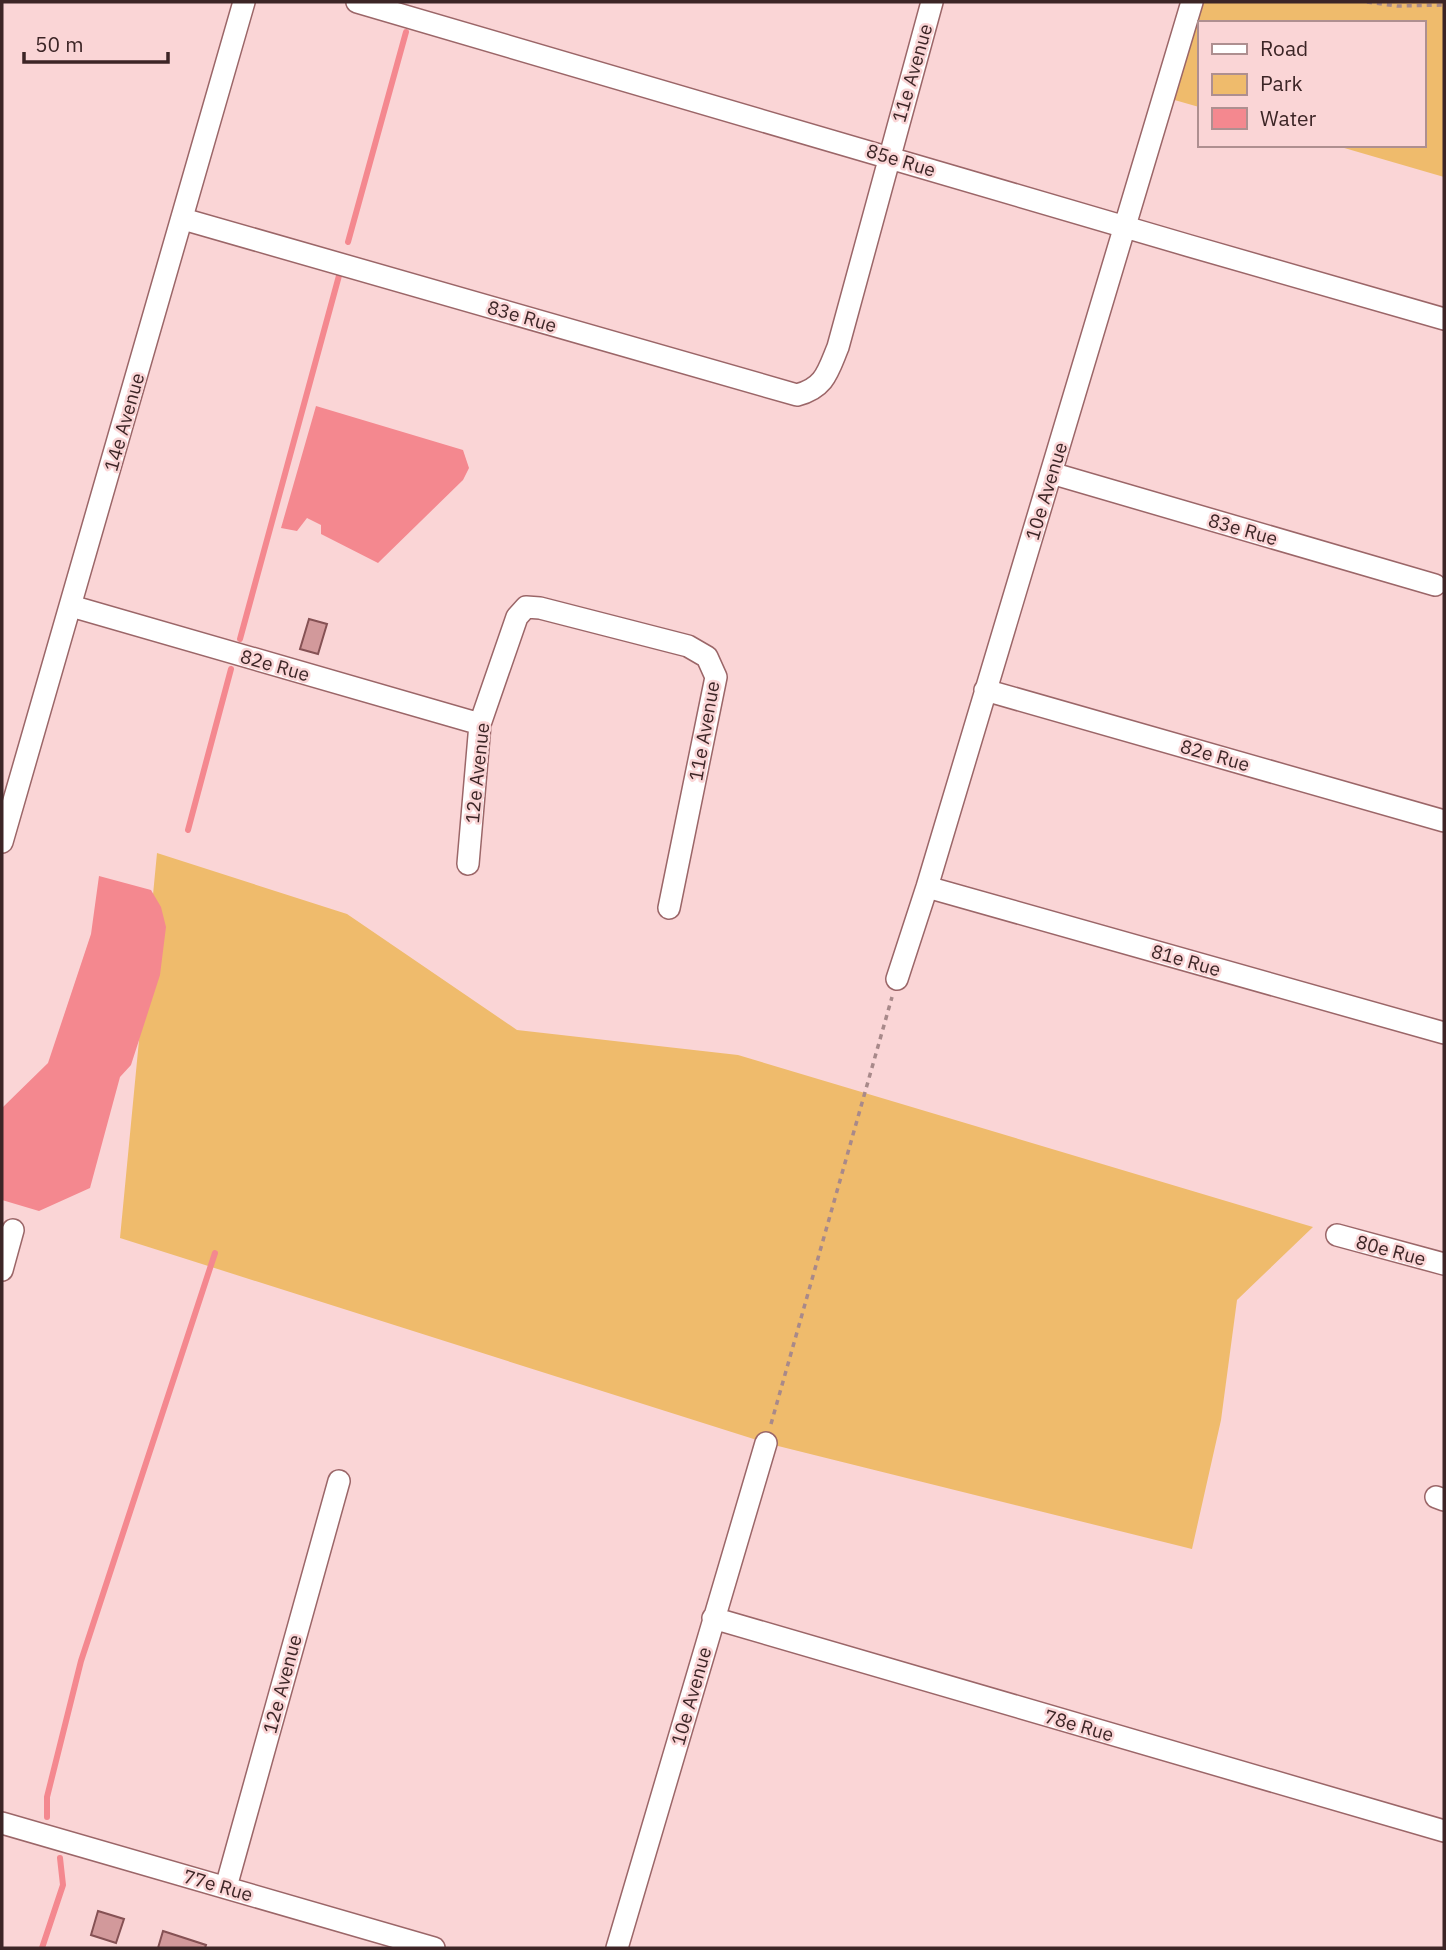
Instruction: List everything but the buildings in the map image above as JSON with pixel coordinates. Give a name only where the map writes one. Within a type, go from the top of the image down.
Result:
[{"type":"street","name":"14e Avenue","points":[[2,842],[244,2]]},
{"type":"street","name":"85e Rue","points":[[357,2],[1444,319]]},
{"type":"street","name":"11e Avenue","points":[[838,347],[932,2]]},
{"type":"street","name":"10e Avenue","points":[[897,979],[1126,228],[1192,2]]},
{"type":"street","name":"83e Rue","points":[[183,219],[797,395],[818,386],[828,372],[838,347]]},
{"type":"street","name":"83e Rue","points":[[1051,472],[1435,585]]},
{"type":"street","name":"82e Rue","points":[[71,606],[480,724]]},
{"type":"street","name":"11e Avenue","points":[[526,607],[540,608],[688,646],[707,657],[716,677],[669,908]]},
{"type":"street","name":"12e Avenue","points":[[468,864],[480,724],[517,617],[526,607]]},
{"type":"street","name":"82e Rue","points":[[985,690],[1444,821]]},
{"type":"street","name":"81e Rue","points":[[927,887],[1444,1033]]},
{"type":"street","points":[[2,1270],[13,1230]]},
{"type":"street","name":"80e Rue","points":[[1337,1235],[1444,1264]]},
{"type":"street","name":"10e Avenue","points":[[617,1948],[766,1443]]},
{"type":"street","name":"12e Avenue","points":[[226,1887],[339,1481]]},
{"type":"street","name":"78e Rue","points":[[713,1618],[1444,1831]]},
{"type":"street","name":"77e Rue","points":[[2,1823],[434,1948]]},
{"type":"path","points":[[1367,2],[1397,6],[1444,5]]},
{"type":"path","points":[[766,1443],[897,979]]},
{"type":"green space","points":[[1192,2],[1444,2],[1444,177],[1341,147],[1425,147],[1425,21],[1198,21],[1198,107],[1164,97]]},
{"type":"green space","points":[[157,853],[347,914],[517,1030],[738,1055],[1313,1227],[1237,1300],[1221,1420],[1192,1549],[766,1443],[120,1238]]},
{"type":"water","points":[[316,406],[463,450],[469,468],[463,480],[378,563],[321,534],[321,525],[307,518],[297,531],[281,528]]},
{"type":"water","points":[[99,876],[151,890],[161,907],[166,927],[160,975],[131,1065],[120,1077],[90,1188],[39,1211],[2,1200],[2,1108],[48,1063],[91,934]]},
{"type":"waterway","points":[[348,242],[406,32]]},
{"type":"waterway","points":[[240,639],[340,272]]},
{"type":"waterway","points":[[188,830],[231,669]]},
{"type":"waterway","points":[[47,1817],[47,1797],[81,1661],[215,1253]]},
{"type":"waterway","points":[[42,1948],[63,1885],[60,1858]]}]
